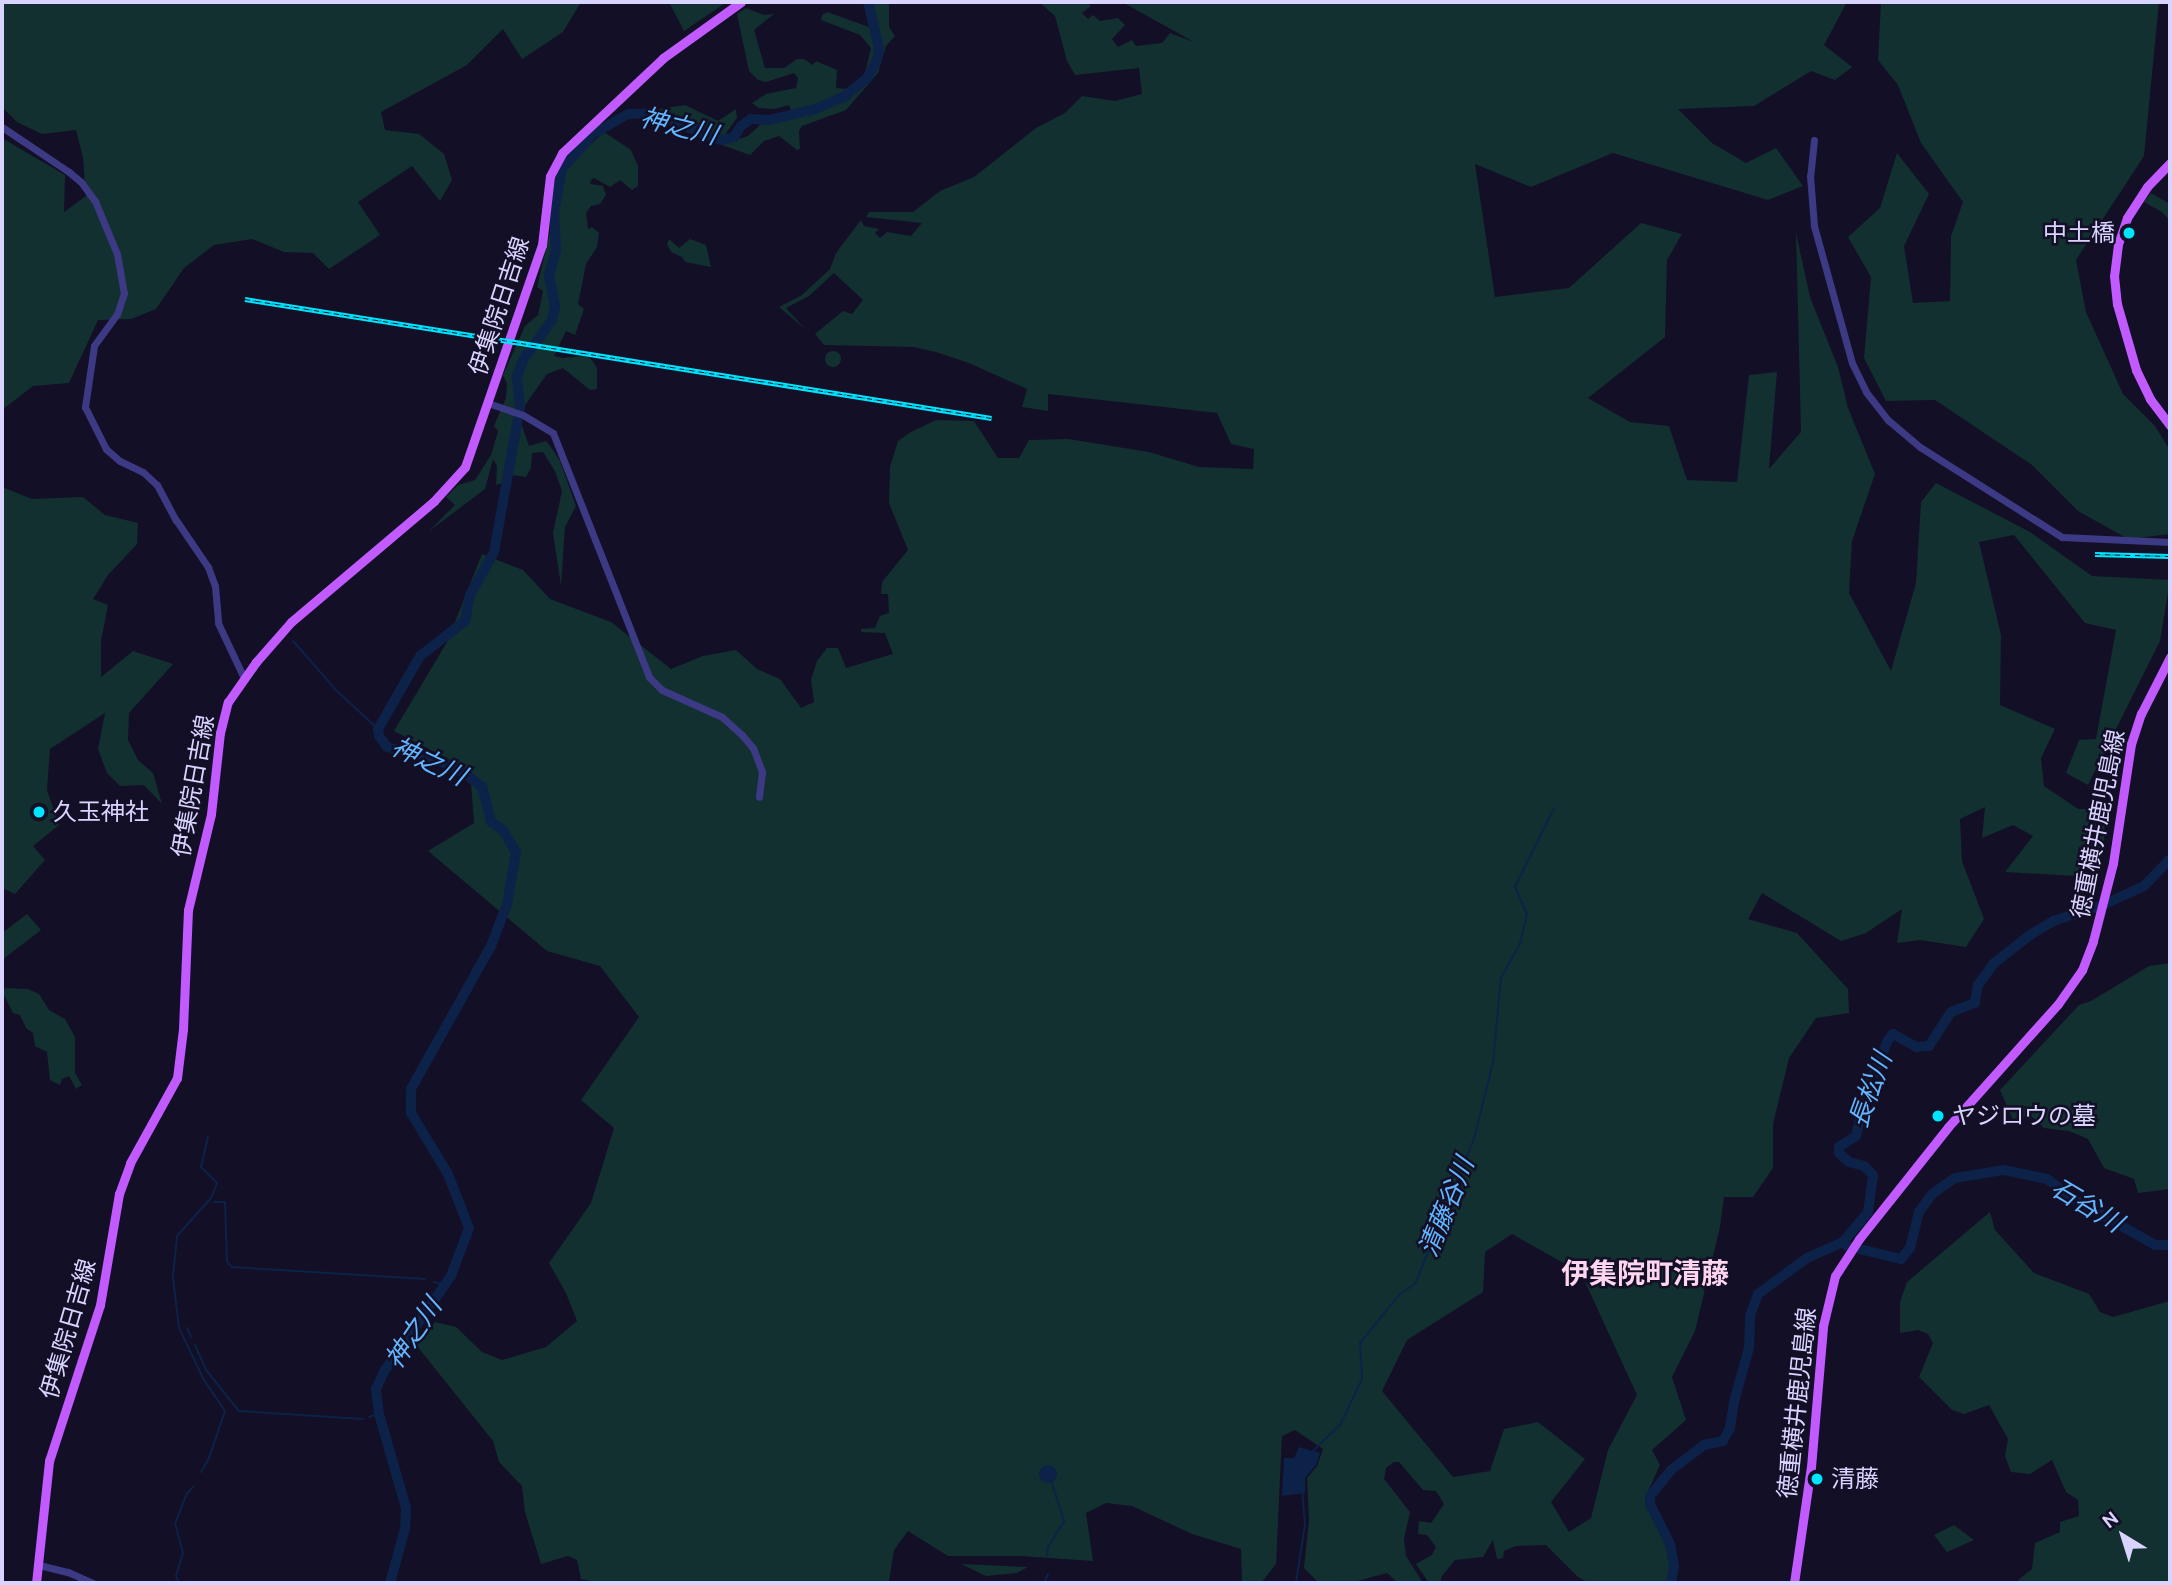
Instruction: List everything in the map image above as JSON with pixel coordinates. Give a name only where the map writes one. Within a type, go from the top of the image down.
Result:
[{"type":"main road","name":"伊集院日吉線","points":[[36,1583],[49,1461],[100,1305],[119,1194],[130,1163],[177,1078],[183,1029],[188,910],[211,814],[223,716],[233,693],[291,622],[454,481],[473,449],[542,245],[549,183],[562,153],[663,58],[741,2]]},
{"type":"main road","points":[[2169,165],[2147,187],[2127,218],[2118,244],[2114,276],[2117,304],[2136,370],[2150,399],[2170,426]]},
{"type":"main road","name":"徳重横井鹿児島線","points":[[1794,1583],[1811,1467],[1825,1307],[1835,1276],[1859,1239],[1948,1127],[2070,991],[2087,959],[2101,914],[2120,827],[2131,744],[2141,714],[2170,657]]},
{"type":"street","points":[[2,127],[82,182],[95,201],[117,254],[124,293],[117,314],[94,346],[85,407],[106,449],[120,461],[144,472],[158,485],[176,520],[208,567],[215,586],[218,623],[244,678]]},
{"type":"street","points":[[1814,140],[1810,176],[1814,226],[1852,363],[1866,391],[1888,420],[1920,447],[2062,537],[2170,542]]},
{"type":"street","points":[[488,403],[523,415],[544,426],[559,446],[649,677],[662,690],[722,717],[742,735],[753,748],[762,772],[760,797]]},
{"type":"street","points":[[39,1565],[68,1572],[93,1583]]},
{"type":"green space","points":[[2,2],[581,2],[563,32],[522,59],[503,29],[467,65],[381,112],[385,130],[419,134],[444,154],[452,180],[440,201],[412,166],[358,202],[380,235],[329,269],[313,253],[284,252],[252,239],[214,245],[184,268],[156,309],[131,319],[98,320],[69,383],[33,386],[2,410],[2,138],[65,175],[64,212],[86,196],[83,158],[76,130],[42,134],[17,122],[2,107]]},
{"type":"green space","points":[[669,2],[727,2],[684,31]]},
{"type":"green space","points":[[873,2],[889,2],[889,27],[895,36],[886,46],[878,73],[846,110],[802,126],[799,131],[800,149],[797,150],[779,136],[764,141],[750,155],[708,140],[691,127],[665,116],[659,109],[685,105],[718,121],[736,109],[737,118],[724,136],[732,141],[748,136],[760,125],[791,110],[789,105],[775,109],[758,108],[752,103],[766,94],[796,88],[798,78],[794,73],[766,82],[758,80],[749,71],[737,14],[746,8],[764,15],[774,14],[754,30],[765,68],[784,68],[797,59],[804,59],[813,65],[816,61],[837,70],[836,88],[848,89],[864,77],[871,48],[860,35],[821,20],[822,15],[827,12],[869,27]]},
{"type":"green space","points":[[1039,2],[1087,2],[1091,6],[1082,13],[1088,19],[1093,15],[1100,21],[1118,18],[1125,25],[1112,39],[1118,47],[1132,40],[1136,46],[1162,43],[1170,33],[1194,42],[1122,2],[1847,2],[1824,45],[1852,67],[1835,80],[1811,71],[1754,106],[1678,109],[1712,143],[1746,163],[1776,148],[1803,186],[1768,200],[1613,153],[1531,187],[1475,164],[1495,297],[1569,288],[1641,223],[1682,234],[1667,260],[1665,337],[1588,398],[1630,422],[1669,426],[1687,480],[1737,482],[1749,375],[1777,372],[1769,469],[1801,432],[1796,233],[1810,297],[1838,367],[1848,408],[1875,474],[1852,541],[1849,593],[1891,671],[1916,583],[1921,502],[1936,483],[2030,532],[2092,576],[2170,580],[2160,641],[2088,785],[2066,773],[2079,740],[2096,739],[2116,630],[2085,623],[2014,535],[1979,542],[2001,635],[2000,705],[2055,729],[2041,758],[2044,786],[2078,809],[2105,809],[2104,843],[2076,876],[2005,872],[2033,836],[2013,825],[1982,838],[1985,807],[1960,819],[1962,861],[1984,919],[1966,947],[1920,940],[1897,943],[1902,909],[1866,933],[1841,941],[1762,893],[1748,919],[1797,933],[1848,989],[1849,1013],[1816,1018],[1789,1058],[1773,1124],[1773,1168],[1753,1197],[1724,1197],[1720,1227],[1695,1331],[1672,1377],[1686,1420],[1652,1450],[1660,1465],[1645,1498],[1665,1533],[1672,1567],[1668,1582],[1589,1583],[1578,1577],[1546,1545],[1516,1546],[1504,1551],[1503,1558],[1497,1559],[1493,1540],[1483,1557],[1455,1560],[1442,1576],[1440,1583],[1429,1583],[1416,1564],[1432,1555],[1436,1547],[1427,1535],[1418,1534],[1419,1521],[1431,1523],[1444,1504],[1436,1491],[1423,1490],[1399,1462],[1394,1462],[1386,1468],[1384,1479],[1410,1512],[1404,1539],[1406,1556],[1423,1583],[1398,1583],[1387,1573],[1354,1582],[1319,1583],[1304,1568],[1309,1520],[1307,1478],[1317,1466],[1323,1449],[1295,1430],[1282,1436],[1276,1564],[1261,1583],[1242,1583],[1241,1549],[1192,1534],[1132,1506],[1106,1503],[1086,1513],[1093,1561],[1020,1556],[948,1556],[908,1531],[894,1550],[889,1581],[880,1583],[601,1583],[581,1579],[577,1560],[568,1556],[541,1564],[525,1512],[522,1486],[499,1462],[493,1441],[417,1346],[435,1322],[456,1327],[482,1352],[502,1360],[546,1347],[577,1321],[566,1293],[549,1263],[591,1203],[614,1128],[581,1100],[639,1017],[600,966],[547,951],[428,851],[474,823],[470,770],[394,731],[447,642],[482,554],[523,570],[550,599],[611,622],[671,669],[703,656],[736,650],[757,669],[780,679],[801,708],[814,702],[811,680],[817,661],[827,648],[838,648],[846,668],[893,654],[885,633],[861,632],[861,629],[875,628],[880,616],[889,613],[888,594],[881,594],[882,582],[908,550],[889,503],[890,467],[898,441],[911,432],[936,420],[974,421],[998,458],[1019,458],[1029,440],[1068,439],[1149,452],[1199,467],[1253,469],[1254,449],[1231,444],[1217,413],[1048,394],[1048,411],[1022,407],[1027,389],[969,363],[936,352],[914,347],[824,345],[815,334],[843,311],[852,314],[863,300],[834,273],[809,296],[786,308],[805,329],[779,307],[802,295],[830,269],[836,253],[861,220],[864,226],[879,229],[875,233],[880,238],[887,232],[911,236],[922,223],[866,217],[869,212],[913,212],[940,191],[974,177],[1036,128],[1065,113],[1082,96],[1115,101],[1142,94],[1139,68],[1075,75],[1067,61],[1055,16]],"holes":[[[1512,1234],[1581,1273],[1637,1395],[1608,1450],[1591,1518],[1569,1532],[1551,1502],[1585,1459],[1538,1422],[1504,1429],[1490,1471],[1453,1477],[1382,1391],[1407,1340],[1483,1292],[1485,1252]]]},
{"type":"green space","points":[[1881,2],[2159,2],[2144,156],[2076,260],[2086,312],[2123,394],[2155,426],[2170,450],[2170,534],[2128,539],[2078,511],[2032,465],[1935,400],[1886,401],[1864,358],[1871,277],[1848,237],[1880,208],[1897,153],[1929,194],[1904,246],[1913,303],[1950,301],[1951,236],[1963,202],[1921,143],[1898,85],[1878,60]]},
{"type":"green space","points":[[604,132],[631,150],[638,166],[638,186],[632,190],[620,180],[610,187],[594,178],[591,180],[590,184],[603,186],[606,195],[600,204],[591,206],[586,213],[588,229],[592,227],[599,233],[597,247],[586,264],[578,304],[584,309],[575,335],[566,331],[554,356],[585,356],[592,360],[597,368],[597,389],[590,390],[563,368],[547,374],[523,408],[521,423],[529,446],[546,441],[551,447],[560,461],[576,506],[565,527],[561,586],[553,533],[562,491],[555,471],[543,452],[532,453],[531,468],[526,477],[505,474],[503,483],[496,485],[497,466],[493,459],[485,489],[428,532],[455,505],[446,497],[458,485],[475,480],[491,455],[498,431],[494,426],[506,398],[507,384],[503,375],[525,326],[538,315],[543,291],[537,287],[563,177],[569,164]]},
{"type":"green space","points":[[2151,193],[2170,204],[2170,221],[2162,212],[2144,202]]},
{"type":"green space","points":[[669,239],[679,248],[690,239],[706,245],[711,267],[685,262],[682,257],[671,252],[667,244]]},
{"type":"green space","points":[[833,351],[841,359],[833,367],[825,359]]},
{"type":"green space","points":[[2,487],[32,499],[83,497],[105,515],[138,523],[137,544],[108,575],[93,599],[108,605],[101,641],[101,677],[133,651],[173,664],[129,713],[128,740],[138,760],[153,773],[162,804],[144,785],[120,786],[107,773],[98,749],[105,713],[50,749],[47,790],[59,825],[33,846],[45,860],[15,894],[2,888]]},
{"type":"green space","points":[[27,914],[41,930],[2,960],[2,933]]},
{"type":"green space","points":[[2170,963],[2170,1189],[2138,1193],[2134,1179],[2104,1168],[2088,1139],[2069,1131],[2044,1128],[2031,1116],[2013,1120],[2000,1090],[2079,1005],[2091,1001],[2149,966]]},
{"type":"green space","points":[[5,988],[28,989],[39,994],[49,1010],[65,1019],[75,1037],[75,1073],[82,1085],[76,1089],[69,1076],[62,1079],[60,1085],[50,1080],[47,1052],[35,1046],[33,1033],[26,1028],[20,1015],[13,1013],[3,993]]},
{"type":"green space","points":[[1990,1212],[1995,1230],[2034,1273],[2089,1294],[2100,1312],[2113,1317],[2170,1301],[2170,1583],[2022,1583],[2018,1580],[2032,1569],[2035,1543],[2060,1532],[2060,1522],[2079,1516],[2078,1500],[2066,1492],[2052,1460],[2030,1474],[2011,1472],[2005,1456],[2008,1439],[1989,1405],[1964,1414],[1952,1410],[1919,1377],[1933,1343],[1928,1334],[1918,1330],[1900,1333],[1900,1302],[1907,1282]]},
{"type":"green space","points":[[1954,1525],[1974,1540],[1947,1552],[1934,1535]]},
{"type":"green space","points":[[961,1564],[1028,1567],[1017,1573],[986,1576]]},
{"type":"water","points":[[1299,1447],[1320,1453],[1316,1465],[1305,1478],[1305,1493],[1282,1496],[1284,1458],[1294,1458]]},
{"type":"water","points":[[1048,1465],[1054,1468],[1057,1474],[1054,1480],[1048,1483],[1042,1480],[1039,1474],[1042,1468]]},
{"type":"waterway","name":"神之川","points":[[390,1583],[405,1529],[406,1508],[379,1414],[376,1389],[385,1370],[451,1276],[469,1228],[448,1174],[411,1113],[411,1089],[491,946],[507,904],[516,852],[503,830],[491,822],[482,787],[465,773],[441,762],[387,747],[379,736],[378,729],[420,656],[465,621],[470,595],[494,552],[520,407],[517,376],[523,360],[552,320],[555,306],[549,275],[556,251],[554,213],[562,169],[593,134],[628,114],[652,113],[721,140],[734,137],[741,126],[751,119],[769,120],[815,109],[845,96],[867,78],[877,60],[879,48],[868,2]]},
{"type":"waterway","points":[[293,641],[337,691],[378,729]]},
{"type":"waterway","name":"清藤谷川","points":[[1313,1451],[1340,1425],[1362,1379],[1360,1343],[1400,1294],[1415,1284],[1474,1139],[1493,1062],[1501,978],[1520,944],[1527,914],[1515,887],[1554,808]]},
{"type":"waterway","name":"長松川","points":[[1671,1583],[1674,1566],[1670,1544],[1650,1504],[1650,1496],[1671,1470],[1704,1445],[1723,1441],[1730,1428],[1734,1402],[1749,1348],[1750,1316],[1758,1294],[1807,1258],[1843,1242],[1868,1212],[1873,1175],[1864,1166],[1849,1162],[1839,1153],[1839,1147],[1856,1136],[1866,1093],[1888,1040],[1893,1034],[1916,1047],[1929,1046],[1951,1012],[1975,1003],[1978,985],[1993,964],[2030,935],[2053,921],[2103,905],[2144,886],[2170,859]]},
{"type":"waterway","points":[[201,1472],[209,1458],[225,1411],[203,1378],[179,1328],[173,1277],[177,1236],[211,1198],[217,1183],[201,1167],[208,1137]]},
{"type":"waterway","name":"石谷川","points":[[1847,1246],[1901,1259],[1910,1248],[1919,1212],[1932,1194],[1955,1178],[2004,1170],[2047,1179],[2074,1199],[2155,1245],[2170,1245]]},
{"type":"waterway","points":[[214,1202],[225,1202],[227,1262],[232,1267],[425,1279]]},
{"type":"waterway","points":[[434,1282],[445,1285]]},
{"type":"waterway","points":[[187,1328],[191,1337]]},
{"type":"waterway","points":[[195,1345],[206,1370],[239,1411],[363,1419]]},
{"type":"waterway","points":[[369,1417],[379,1414]]},
{"type":"waterway","points":[[1047,1556],[1048,1547],[1064,1521],[1051,1480]]},
{"type":"waterway","points":[[179,1583],[176,1576],[183,1553],[175,1524],[186,1495],[193,1487]]},
{"type":"waterway","name":"清藤谷川","points":[[1296,1583],[1305,1524],[1302,1492]]},
{"type":"waterway","points":[[1044,1583],[1048,1574]]},
{"type":"railway","points":[[245,299],[992,418]]},
{"type":"railway","points":[[2095,554],[2170,556]]},
{"type":"place","name":"中土橋","points":[[2129,233]]},
{"type":"place","name":"久玉神社","points":[[39,812]]},
{"type":"place","name":"ヤジロウの墓","points":[[1938,1116]]},
{"type":"place","name":"清藤","points":[[1817,1479]]},
{"type":"district","name":"伊集院町清藤","points":[[1645,1273]]}]
